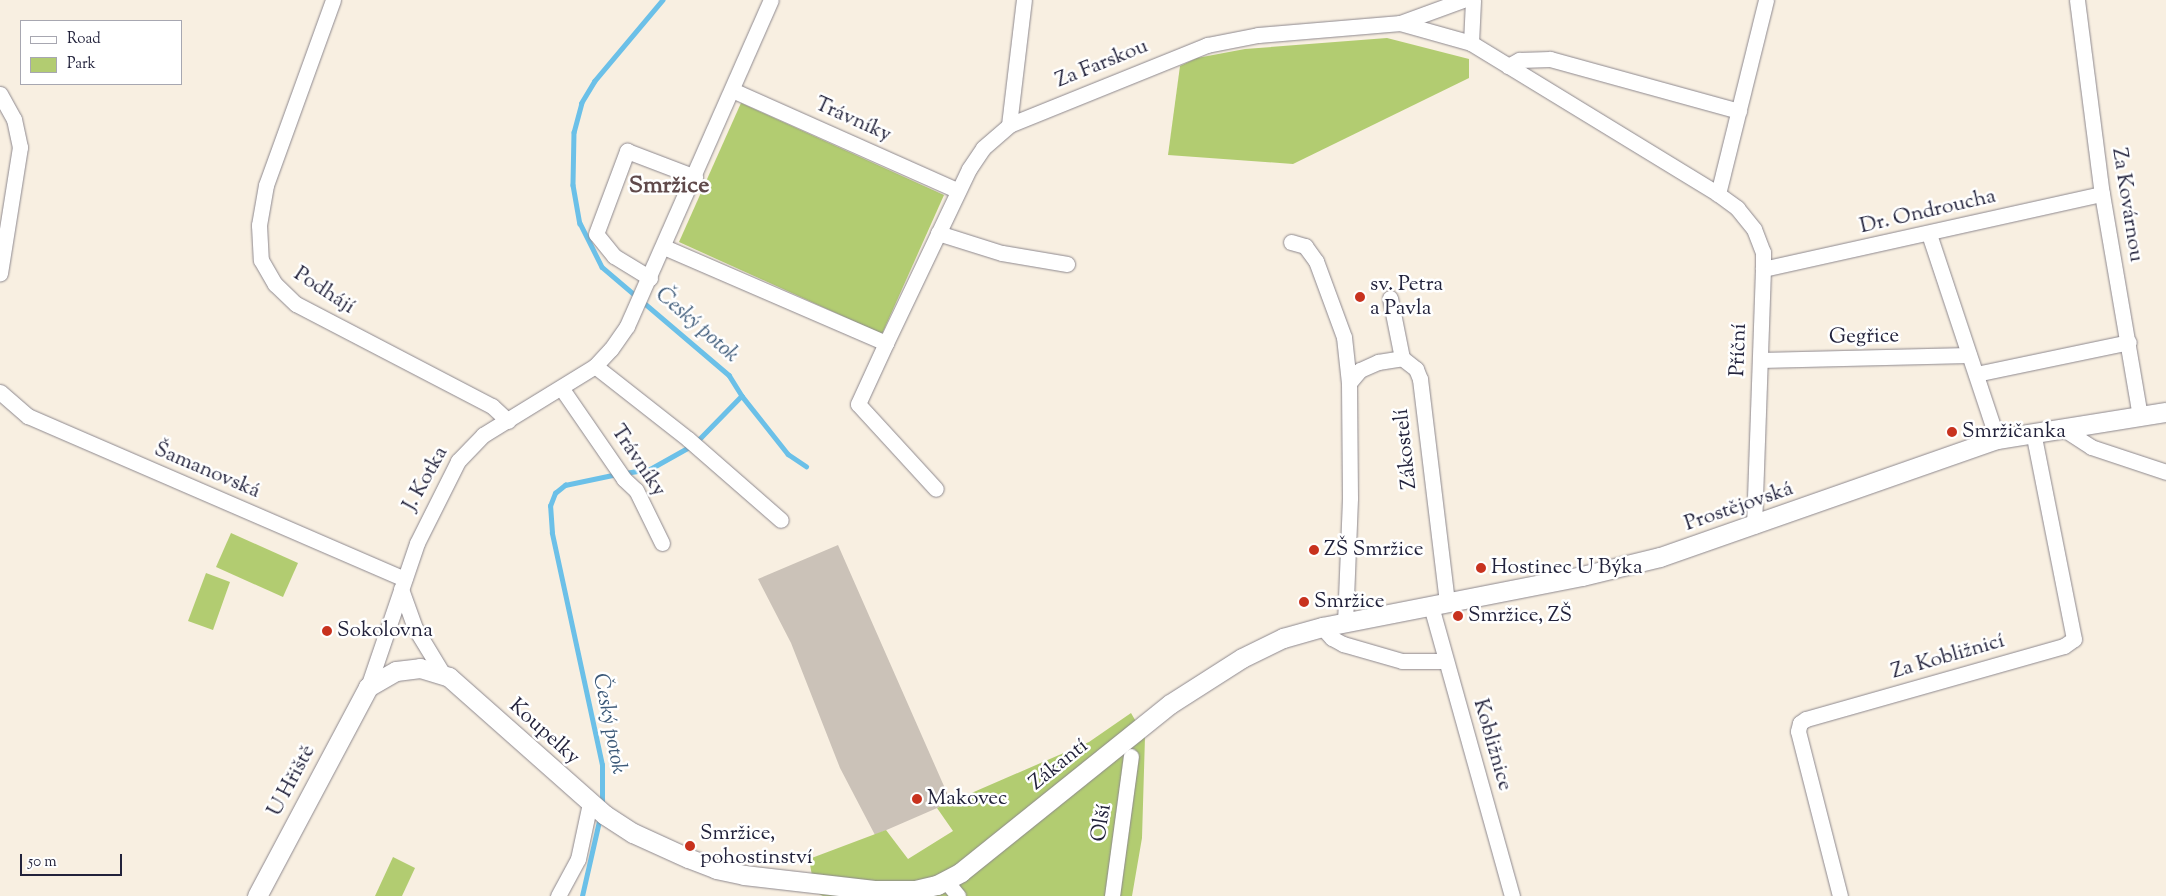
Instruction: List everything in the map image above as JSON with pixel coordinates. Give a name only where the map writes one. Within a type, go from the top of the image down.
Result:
[{"type":"main road","name":"Prostějovská","points":[[1322,627],[1613,569],[1683,550],[1754,526],[1997,439],[2166,412]]},
{"type":"main road","name":"Zákantí","points":[[615,822],[677,854],[725,872],[891,891],[952,889],[1170,704],[1258,650],[1322,627]]},
{"type":"main road","name":"Koupelky","points":[[368,687],[387,674],[404,669],[420,668],[443,674],[464,688],[592,804],[615,822]]},
{"type":"main road","name":"U Hřiště","points":[[257,896],[368,687]]},
{"type":"street","name":"Podhájí","points":[[333,0],[266,185],[259,225],[262,260],[275,284],[296,304],[492,406],[508,421]]},
{"type":"street","points":[[562,389],[594,366],[612,350],[636,310],[771,0]]},
{"type":"street","points":[[1009,125],[1024,0]]},
{"type":"street","points":[[1400,23],[1463,0]]},
{"type":"street","points":[[1471,44],[1473,0]]},
{"type":"street","points":[[1718,194],[1766,0]]},
{"type":"street","name":"Za Kovárnou","points":[[2077,0],[2102,194],[2129,342],[2140,416]]},
{"type":"street","name":"Za Farskou","points":[[938,233],[957,190],[983,148],[1009,125],[1207,45],[1258,35],[1400,23],[1471,44]]},
{"type":"street","name":"Příční","points":[[1471,44],[1718,194],[1737,208],[1754,229],[1763,252],[1754,526]]},
{"type":"street","points":[[1508,66],[1519,60],[1550,59],[1739,111]]},
{"type":"street","name":"Trávníky","points":[[732,90],[957,190]]},
{"type":"street","points":[[0,94],[14,118],[20,147],[0,273]]},
{"type":"street","points":[[648,282],[614,256],[596,234],[627,150],[695,176]]},
{"type":"street","name":"Dr. Ondroucha","points":[[1763,269],[1929,234],[2102,194]]},
{"type":"street","points":[[936,489],[858,404],[938,233],[1002,253],[1067,264]]},
{"type":"street","points":[[1929,234],[1997,439]]},
{"type":"street","points":[[1291,242],[1305,246],[1316,261],[1344,337],[1350,383],[1350,498],[1345,623]]},
{"type":"street","points":[[664,247],[886,343]]},
{"type":"street","points":[[1350,383],[1360,370],[1371,364],[1402,358],[1390,298]]},
{"type":"street","points":[[1976,374],[2129,342]]},
{"type":"street","name":"Gegřice","points":[[1760,360],[1970,355]]},
{"type":"street","name":"Zákostelí","points":[[1402,358],[1416,369],[1420,379],[1439,605]]},
{"type":"street","name":"Trávníky","points":[[594,366],[688,439],[781,520]]},
{"type":"street","name":"J. Kotka","points":[[402,584],[417,543],[452,469],[475,442],[562,389]]},
{"type":"street","name":"Trávníky","points":[[562,389],[620,473],[636,490],[662,543]]},
{"type":"street","name":"Šamanovská","points":[[0,392],[28,416],[402,584]]},
{"type":"street","points":[[2062,428],[2091,447],[2166,472]]},
{"type":"street","name":"Za Kobližnicí","points":[[1840,896],[1798,731],[1800,723],[1806,719],[2064,646],[2074,639],[2033,432]]},
{"type":"street","points":[[368,687],[402,584]]},
{"type":"street","name":"Koupelky","points":[[402,584],[415,628],[443,674]]},
{"type":"street","name":"Kobližnice","points":[[1439,605],[1445,661],[1512,896]]},
{"type":"street","points":[[1322,627],[1332,638],[1343,644],[1402,661],[1445,661]]},
{"type":"street","name":"Olší","points":[[1112,896],[1131,756]]},
{"type":"street","points":[[558,896],[581,850],[592,804]]},
{"type":"shaded area","points":[[838,545],[951,802],[875,835],[840,768],[791,643],[758,579]]},
{"type":"green space","points":[[1387,38],[1469,59],[1469,78],[1293,164],[1168,155],[1180,66],[1197,58],[1245,49]]},
{"type":"green space","points":[[741,103],[944,195],[882,334],[679,242]]},
{"type":"green space","points":[[231,533],[298,563],[283,597],[216,567]]},
{"type":"green space","points":[[206,573],[230,582],[213,630],[188,621]]},
{"type":"green space","points":[[1131,713],[1145,737],[1142,838],[1132,896],[823,896],[815,892],[809,859],[886,830],[908,859],[953,831],[937,808],[1089,742]]},
{"type":"green space","points":[[393,857],[415,868],[402,896],[375,896]]},
{"type":"waterway","name":"Český potok","points":[[663,0],[595,81],[582,103],[574,132],[573,185],[580,223],[602,267],[729,375],[742,396],[697,442]]},
{"type":"waterway","points":[[742,396],[788,454],[806,466]]},
{"type":"waterway","name":"Český potok","points":[[625,473],[650,469],[691,446]]},
{"type":"waterway","name":"Český potok","points":[[602,804],[602,765],[552,533],[550,506],[555,493],[565,485],[617,474]]},
{"type":"waterway","name":"Český potok","points":[[582,896],[600,817]]},
{"type":"place","name":"sv. Petra a Pavla","points":[[1360,297]]},
{"type":"place","name":"Smržičanka","points":[[1952,432]]},
{"type":"place","name":"ZŠ Smržice","points":[[1314,550]]},
{"type":"place","name":"Hostinec U Býka","points":[[1481,568]]},
{"type":"place","name":"Smržice","points":[[1304,602]]},
{"type":"place","name":"Smržice, ZŠ","points":[[1458,616]]},
{"type":"place","name":"Sokolovna","points":[[327,631]]},
{"type":"place","name":"Makovec","points":[[917,799]]},
{"type":"place","name":"Smržice, pohostinství","points":[[690,846]]},
{"type":"district","name":"Smržice","points":[[669,187]]}]
